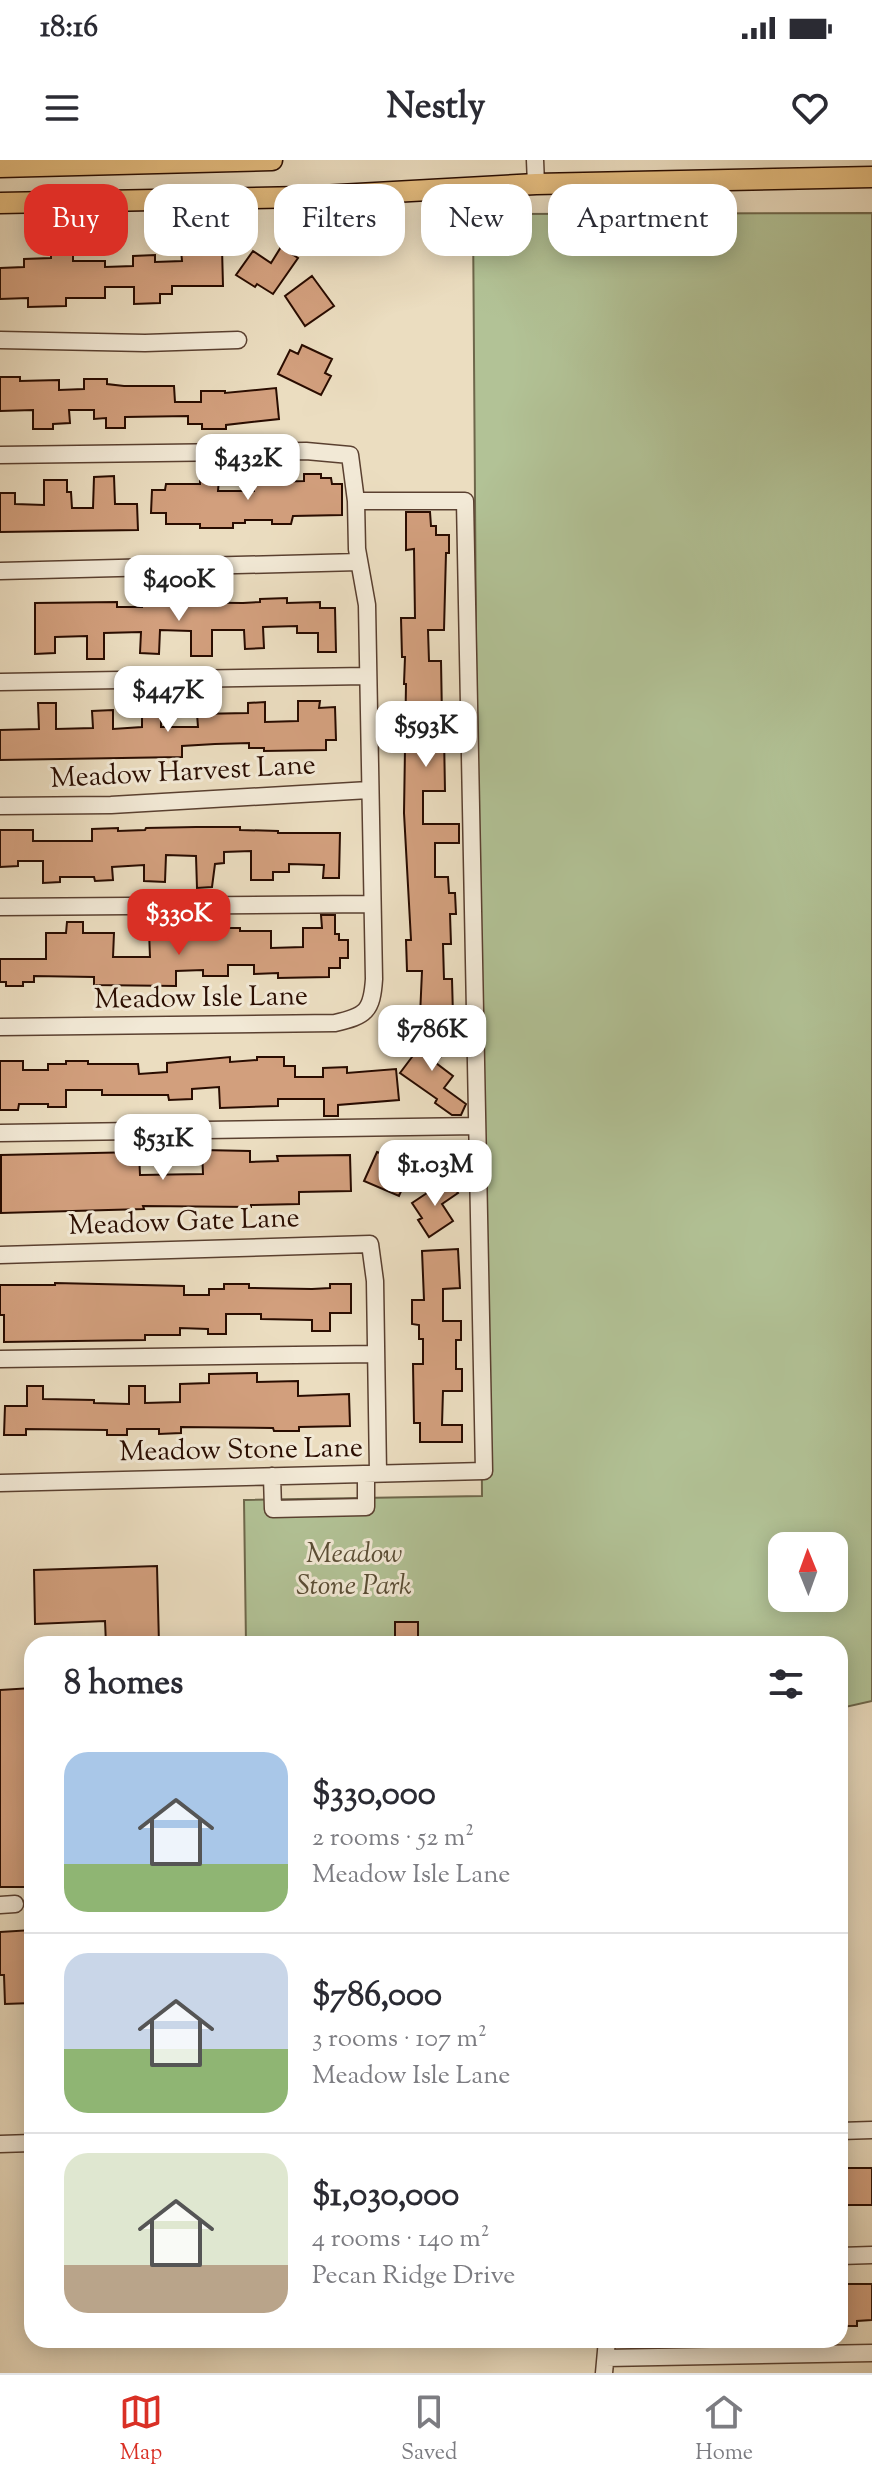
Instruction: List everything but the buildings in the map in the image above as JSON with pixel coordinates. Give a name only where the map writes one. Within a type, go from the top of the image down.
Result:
[{"type":"main road","points":[[0,167],[272,160]]},
{"type":"main road","points":[[142,200],[143,164]]},
{"type":"main road","points":[[0,203],[303,197],[536,184],[872,177]]},
{"type":"street","points":[[535,160],[536,184]]},
{"type":"street","points":[[0,340],[145,343],[238,340]]},
{"type":"street","points":[[0,455],[270,451],[350,455],[359,562],[367,605],[372,904],[0,907]]},
{"type":"street","points":[[0,1133],[477,1126],[465,501],[356,501]]},
{"type":"street","points":[[0,571],[359,562]]},
{"type":"street","points":[[0,682],[367,676]]},
{"type":"street","name":"Meadow Harvest Lane","points":[[0,806],[111,805],[369,790]]},
{"type":"street","name":"Meadow Isle Lane","points":[[0,1027],[335,1023],[359,1018],[372,1002],[372,904]]},
{"type":"street","name":"Meadow Stone Lane","points":[[0,1483],[484,1471],[477,1126]]},
{"type":"street","name":"Meadow Gate Lane","points":[[0,1255],[370,1244],[375,1281],[376,1354]]},
{"type":"street","points":[[0,1359],[376,1354],[372,1473],[366,1507],[273,1509],[272,1476]]},
{"type":"street","points":[[848,2131],[872,2130]]},
{"type":"street","points":[[0,2144],[24,2143]]},
{"type":"street","points":[[848,2256],[872,2255]]},
{"type":"street","points":[[605,2365],[872,2353]]},
{"type":"green space","name":"Meadow Stone Park","points":[[737,213],[872,213],[872,1701],[848,1706],[848,1636],[246,1636],[244,1500],[482,1496],[473,256],[532,256],[532,214],[548,214],[548,256],[737,256]]}]
